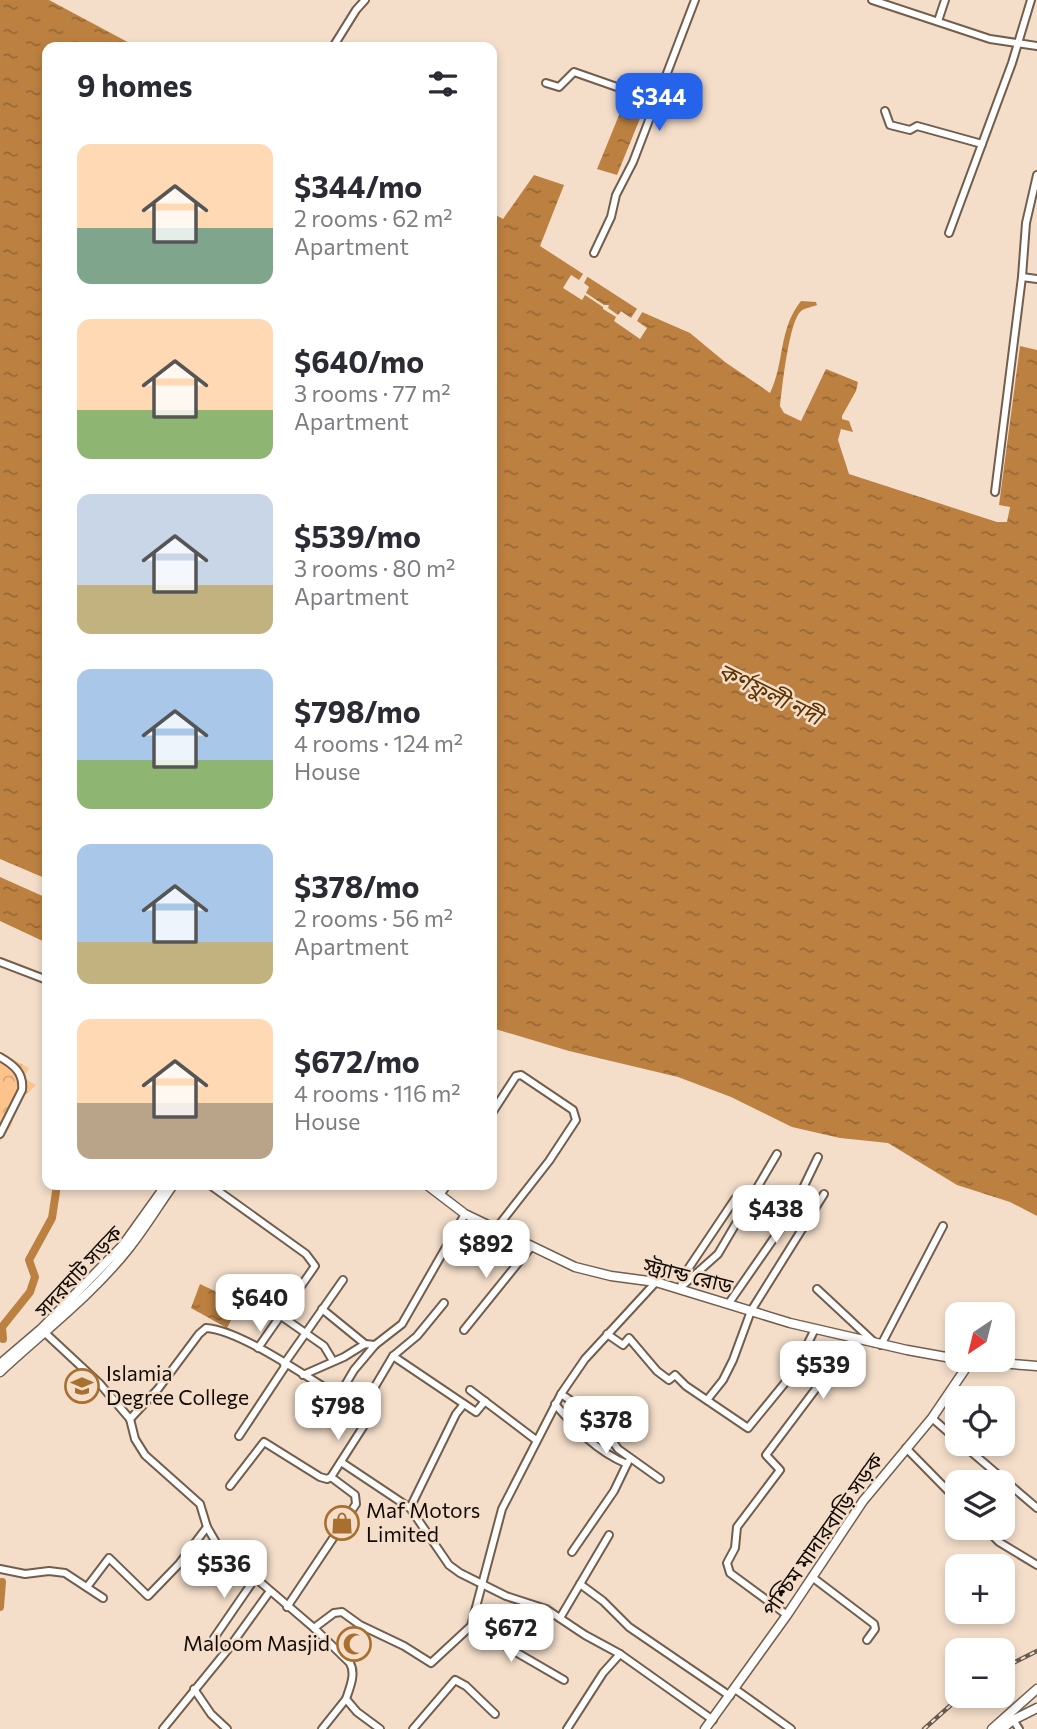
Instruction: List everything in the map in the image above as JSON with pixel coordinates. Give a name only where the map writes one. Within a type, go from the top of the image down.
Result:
[{"type":"main road","name":"সদরঘাট সড়ক","points":[[43,1331],[123,1245],[162,1190]]},
{"type":"main road","name":"সদরঘাট সড়ক","points":[[0,1372],[3,1362],[96,1284],[129,1248],[170,1190]]},
{"type":"main road","name":"স্ট্র্যান্ড রোড","points":[[434,1190],[465,1214],[575,1267],[611,1276],[656,1282],[815,1329],[945,1357]]},
{"type":"main road","name":"স্ট্র্যান্ড রোড","points":[[1015,1365],[1037,1366]]},
{"type":"main road","name":"পশ্চিম মাদারবাড়ি সড়ক","points":[[705,1729],[787,1615],[863,1501],[932,1418],[964,1372]]},
{"type":"main road","points":[[1002,1729],[1037,1689]]},
{"type":"main road","points":[[992,1729],[1011,1717],[1037,1708]]},
{"type":"street","points":[[336,42],[365,0]]},
{"type":"street","points":[[594,253],[611,218],[616,195],[634,162],[695,0]]},
{"type":"street","points":[[872,0],[990,39],[1037,46]]},
{"type":"street","points":[[938,21],[945,0]]},
{"type":"street","points":[[949,233],[1031,0]]},
{"type":"street","points":[[546,83],[559,87],[574,72],[657,101]]},
{"type":"street","points":[[885,111],[890,125],[911,130],[917,126],[982,144]]},
{"type":"street","points":[[995,492],[1026,223],[1037,174]]},
{"type":"street","points":[[1022,276],[1037,279]]},
{"type":"street","points":[[0,962],[42,978]]},
{"type":"street","points":[[0,1057],[17,1069],[23,1083],[18,1100],[0,1134]]},
{"type":"street","points":[[495,1230],[549,1161],[576,1120],[573,1110],[521,1075],[511,1080],[497,1104]]},
{"type":"street","points":[[680,1288],[718,1254],[777,1154]]},
{"type":"street","points":[[729,1303],[790,1215],[818,1157]]},
{"type":"street","points":[[217,1190],[312,1260],[314,1266],[258,1348]]},
{"type":"street","points":[[440,1195],[444,1190]]},
{"type":"street","points":[[707,1401],[729,1370],[751,1311],[824,1194]]},
{"type":"street","points":[[680,1288],[688,1269],[735,1199]]},
{"type":"street","points":[[338,1397],[354,1370],[375,1345],[402,1324],[465,1214]]},
{"type":"street","points":[[817,1289],[878,1344],[943,1226]]},
{"type":"street","points":[[464,1330],[531,1247]]},
{"type":"street","points":[[239,1436],[343,1280]]},
{"type":"street","points":[[314,1628],[334,1613],[342,1612],[360,1625],[431,1662],[471,1626],[502,1509],[555,1404],[585,1359],[656,1282]]},
{"type":"street","points":[[361,1410],[393,1356],[417,1336],[444,1303]]},
{"type":"street","points":[[322,1309],[365,1344],[375,1345]]},
{"type":"street","points":[[281,1316],[324,1346],[333,1361]]},
{"type":"street","points":[[130,1419],[158,1389],[206,1328],[215,1329],[258,1348],[361,1410],[364,1415],[365,1424],[331,1477],[320,1477],[264,1442],[230,1486]]},
{"type":"street","points":[[607,1334],[623,1345],[629,1338],[657,1371],[670,1381],[675,1375],[685,1386],[748,1428],[793,1373],[815,1329]]},
{"type":"street","points":[[43,1331],[100,1384],[130,1419],[135,1439],[145,1455],[200,1504],[207,1527],[218,1546],[314,1628],[353,1669],[346,1699],[322,1729]]},
{"type":"street","points":[[787,1615],[730,1573],[727,1563],[735,1548],[738,1526],[779,1470],[766,1455],[854,1338]]},
{"type":"street","points":[[303,1375],[365,1344]]},
{"type":"street","points":[[393,1356],[477,1412],[485,1401]]},
{"type":"street","points":[[470,1390],[536,1440]]},
{"type":"street","points":[[561,1394],[595,1417],[629,1461]]},
{"type":"street","points":[[410,1508],[456,1413],[464,1404]]},
{"type":"street","points":[[555,1404],[592,1445],[603,1453],[629,1461],[660,1479]]},
{"type":"street","points":[[932,1418],[945,1429]]},
{"type":"street","points":[[906,1448],[945,1488]]},
{"type":"street","points":[[976,1456],[1037,1508]]},
{"type":"street","points":[[572,1552],[614,1491],[629,1461]]},
{"type":"street","points":[[341,1462],[410,1508],[449,1565],[483,1586],[546,1609],[620,1654],[713,1720]]},
{"type":"street","points":[[287,1607],[356,1504],[355,1495],[331,1477]]},
{"type":"street","points":[[87,1587],[108,1558],[148,1596],[179,1564],[207,1527]]},
{"type":"street","points":[[560,1618],[609,1535]]},
{"type":"street","points":[[997,1540],[1037,1565]]},
{"type":"street","points":[[0,1569],[25,1574],[60,1572],[71,1575],[103,1598]]},
{"type":"street","points":[[214,1638],[256,1577]]},
{"type":"street","points":[[812,1577],[874,1624],[875,1629],[867,1640]]},
{"type":"street","points":[[580,1584],[603,1601],[629,1628],[790,1729]]},
{"type":"street","points":[[163,1729],[229,1648],[270,1591]]},
{"type":"street","points":[[471,1626],[564,1680]]},
{"type":"street","points":[[568,1729],[603,1673],[620,1654]]},
{"type":"street","points":[[412,1729],[455,1679],[495,1714]]},
{"type":"street","points":[[194,1689],[211,1714],[227,1729]]},
{"type":"street","points":[[346,1699],[380,1729]]},
{"type":"street","points":[[1011,1717],[1019,1729]]},
{"type":"green space","points":[[0,1052],[29,1068],[24,1078],[36,1085],[19,1101],[11,1126],[0,1142]]},
{"type":"water","points":[[0,0],[49,0],[128,42],[42,42],[42,941],[0,921]]},
{"type":"water","points":[[624,103],[643,111],[617,175],[597,169]]},
{"type":"water","name":"কর্ণফুলী নদী","points":[[534,175],[564,185],[540,246],[642,312],[690,333],[725,362],[770,393],[794,312],[801,301],[816,302],[817,305],[801,311],[793,328],[780,406],[784,413],[801,421],[826,369],[858,382],[842,416],[842,419],[849,421],[853,432],[841,429],[838,440],[849,474],[997,522],[1007,522],[1010,507],[999,505],[1020,346],[1037,350],[1037,1216],[1010,1202],[957,1185],[888,1143],[840,1138],[792,1127],[731,1097],[678,1077],[569,1051],[497,1029],[497,216],[503,219]]},
{"type":"water","points":[[200,1284],[240,1303],[227,1328],[191,1308]]},
{"type":"pier","points":[[585,271],[589,274],[584,283],[589,287],[586,293],[604,305],[609,305],[608,308],[618,315],[621,311],[631,318],[639,306],[644,309],[637,321],[647,328],[640,339],[614,321],[616,317],[585,295],[582,300],[563,288],[571,275],[579,280]]},
{"type":"pier","points":[[0,859],[42,877],[42,896],[0,877]]},
{"type":"waterway","points":[[3,1339],[2,1327],[30,1292],[35,1277],[29,1260],[52,1218],[56,1190]]},
{"type":"waterway","points":[[0,1607],[2,1582]]},
{"type":"railway","points":[[1015,1662],[1037,1651]]},
{"type":"railway","points":[[924,1729],[948,1708]]},
{"type":"place","name":"Islamia Degree College","points":[[82,1386]]},
{"type":"place","name":"Maf Motors Limited","points":[[342,1523]]},
{"type":"place","name":"Maloom Masjid","points":[[354,1644]]}]
